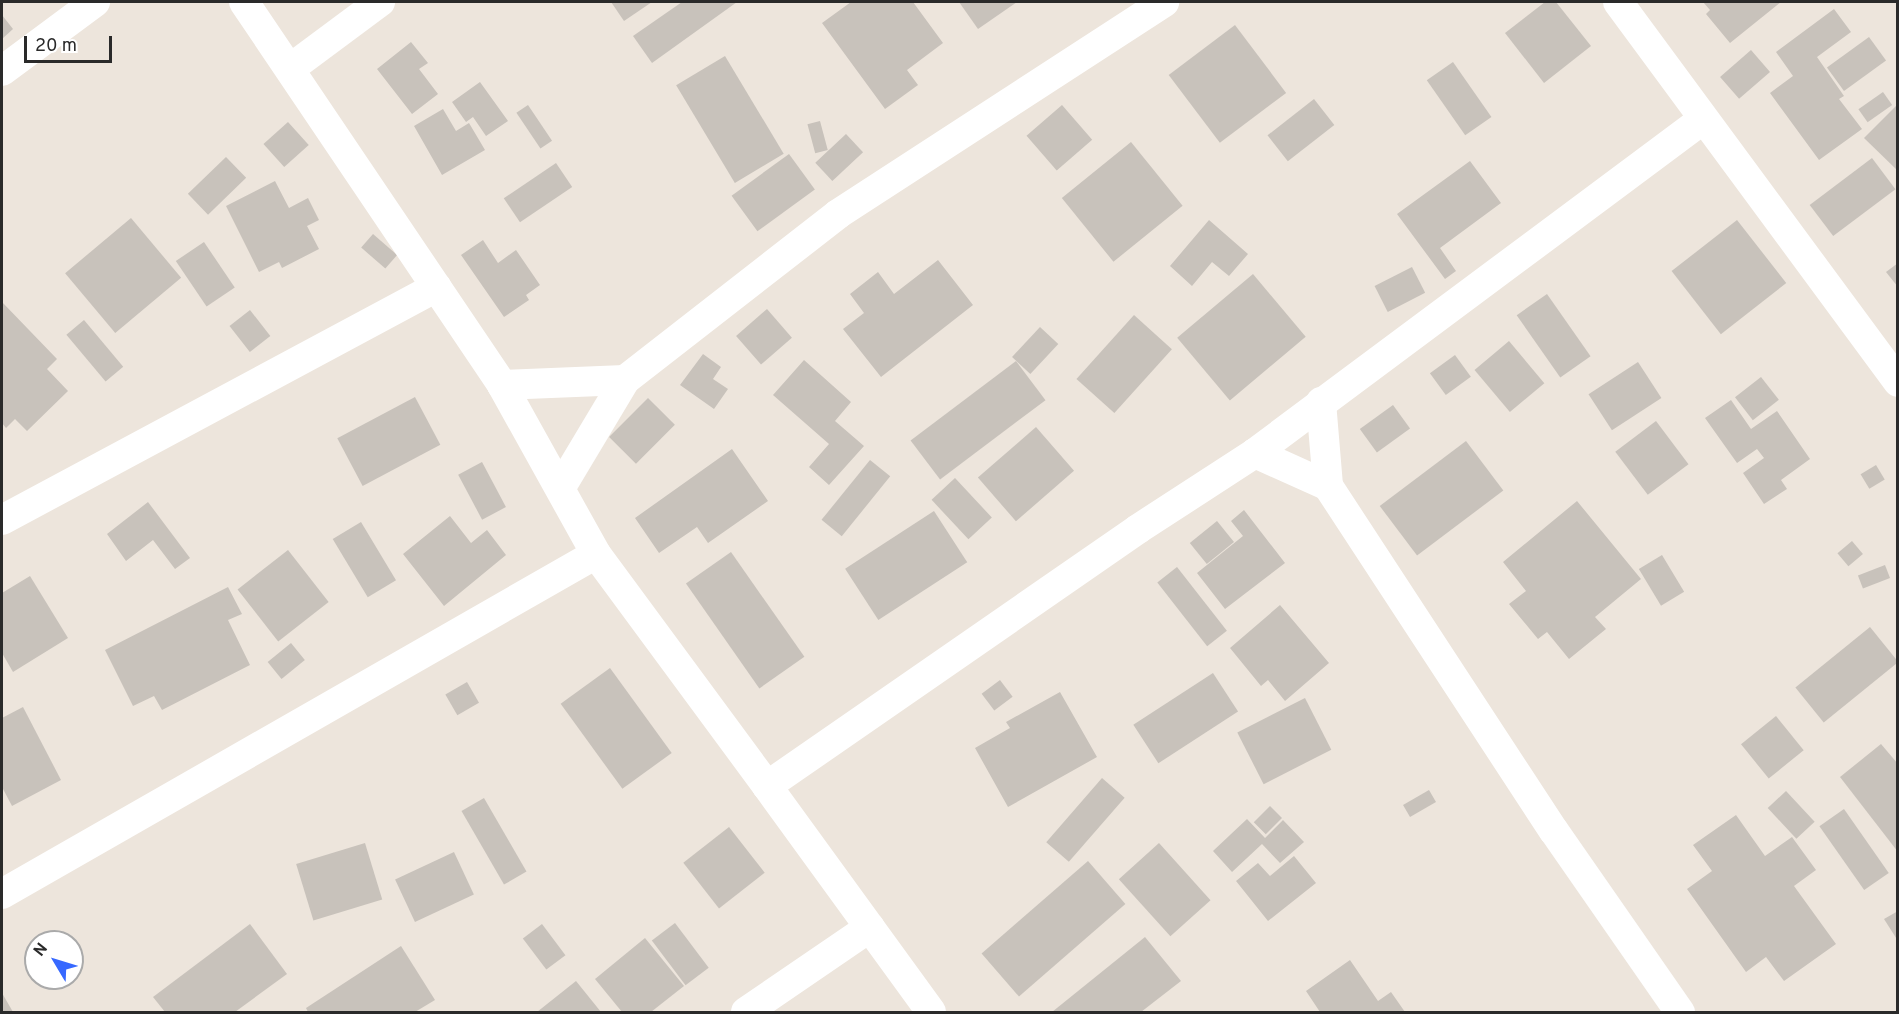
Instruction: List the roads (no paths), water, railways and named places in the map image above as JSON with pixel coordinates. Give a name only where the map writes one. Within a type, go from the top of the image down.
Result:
[{"type":"street","points":[[2,71],[95,2]]},
{"type":"street","points":[[244,2],[291,68],[502,385],[561,487],[596,554],[931,1012]]},
{"type":"street","points":[[291,68],[380,2]]},
{"type":"street","points":[[561,487],[625,380],[838,214],[1164,2]]},
{"type":"street","points":[[1618,2],[1702,120],[1898,382]]},
{"type":"street","points":[[767,786],[1138,529],[1255,453],[1702,120]]},
{"type":"street","points":[[2,520],[436,287]]},
{"type":"street","points":[[502,385],[625,380]]},
{"type":"street","points":[[1321,402],[1328,486],[1554,831],[1680,1012]]},
{"type":"street","points":[[1255,453],[1328,486]]},
{"type":"street","points":[[2,894],[596,554]]},
{"type":"street","points":[[746,1012],[870,927]]}]
